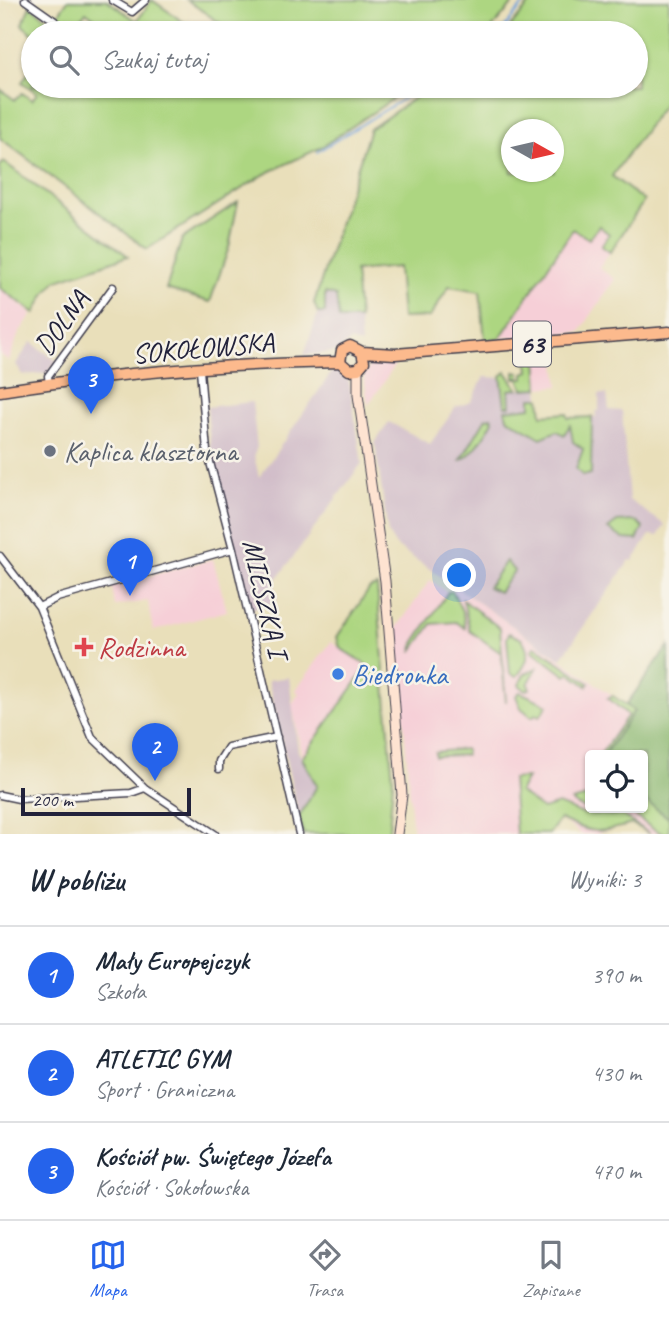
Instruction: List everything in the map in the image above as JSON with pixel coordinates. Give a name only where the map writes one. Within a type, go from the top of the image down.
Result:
[{"type":"main road","name":"SOKOŁOWSKA","points":[[0,388],[200,370],[352,361],[395,354],[669,332]]},
{"type":"main road","points":[[352,361],[385,581],[402,795],[397,834]]},
{"type":"street","points":[[25,0],[55,21]]},
{"type":"street","points":[[112,0],[132,12],[138,10],[146,0]]},
{"type":"street","name":"DOLNA","points":[[49,384],[48,376],[113,287]]},
{"type":"street","name":"MIESZKA I","points":[[200,370],[207,452],[233,549],[299,834]]},
{"type":"street","points":[[39,607],[57,598],[233,549]]},
{"type":"street","points":[[0,556],[39,607],[92,737],[145,788],[215,834]]},
{"type":"street","points":[[219,769],[219,761],[228,747],[277,737]]},
{"type":"street","points":[[0,795],[19,799],[131,793],[145,788]]},
{"type":"shaded area","points":[[599,226],[609,234],[601,246],[610,252],[599,268],[615,279],[580,332],[500,338],[574,229]]},
{"type":"shaded area","points":[[0,288],[32,314],[19,333],[9,361],[0,355]]},
{"type":"shaded area","points":[[324,293],[336,295],[339,319],[359,319],[361,345],[351,341],[335,352],[304,355],[318,313],[325,312]]},
{"type":"shaded area","points":[[31,342],[57,361],[48,373],[22,375],[16,364]]},
{"type":"shaded area","points":[[555,356],[559,386],[539,388],[537,357]]},
{"type":"shaded area","points":[[396,363],[368,405],[364,375],[370,365]]},
{"type":"shaded area","points":[[336,366],[349,381],[362,463],[274,583],[277,602],[251,609],[211,455],[207,407],[252,402],[257,447],[254,455],[259,477]]},
{"type":"shaded area","points":[[484,377],[508,378],[509,389],[539,388],[542,415],[567,413],[568,418],[596,417],[596,411],[599,411],[599,394],[607,394],[609,410],[622,411],[629,500],[665,525],[658,536],[650,535],[633,561],[630,560],[561,659],[396,546],[388,533],[375,443],[389,422],[430,444],[456,407],[471,402]]},
{"type":"shaded area","points":[[213,559],[227,611],[153,631],[148,601],[115,606],[112,586]]},
{"type":"shaded area","points":[[430,580],[451,595],[456,587],[635,711],[608,750],[585,750],[585,813],[648,813],[648,803],[669,818],[669,834],[647,834],[632,824],[597,834],[581,834],[560,819],[549,834],[413,834],[396,629]]},
{"type":"shaded area","points":[[331,642],[368,666],[302,758],[292,704],[299,693],[295,691]]},
{"type":"shaded area","points":[[289,677],[298,751],[318,786],[299,817],[268,680]]},
{"type":"green space","points":[[68,0],[107,0],[137,21],[98,21],[86,12],[79,21],[55,19]]},
{"type":"green space","points":[[152,0],[182,21],[137,21]]},
{"type":"green space","points":[[187,0],[516,0],[498,21],[217,21]]},
{"type":"green space","points":[[533,0],[669,0],[669,97],[612,176],[644,201],[610,252],[601,246],[609,234],[599,226],[589,239],[573,229],[500,338],[485,340],[480,291],[449,286],[430,317],[402,318],[398,267],[355,271],[359,319],[339,319],[336,296],[325,293],[325,313],[318,313],[314,303],[370,129],[415,98],[648,98],[648,21],[515,21]]},
{"type":"green space","points":[[30,6],[51,21],[24,21]]},
{"type":"green space","points":[[0,89],[15,100],[21,94],[21,98],[394,98],[320,148],[265,174],[147,249],[0,138]]},
{"type":"green space","points":[[4,162],[128,256],[57,280],[47,291],[35,313],[0,288],[0,166]]},
{"type":"green space","points":[[238,202],[229,247],[210,302],[166,289],[182,239]]},
{"type":"green space","points":[[537,357],[539,388],[523,389],[519,378],[515,378],[515,372],[520,373],[520,378],[524,378],[524,373],[529,371],[528,363],[523,363],[523,359]]},
{"type":"green space","points":[[506,372],[518,389],[509,390],[510,406],[505,406],[501,376]]},
{"type":"green space","points":[[531,398],[540,398],[542,415],[567,413],[568,418],[592,417],[591,474],[583,476],[576,469],[583,449],[573,442],[570,425],[564,435],[557,431],[541,438],[507,418],[505,410],[531,407]]},
{"type":"green space","points":[[491,417],[493,421],[483,437],[461,460],[486,418]]},
{"type":"green space","points":[[617,522],[638,522],[643,528],[637,540],[624,539],[608,529]]},
{"type":"green space","points":[[506,561],[514,571],[499,592],[488,587]]},
{"type":"green space","points":[[377,586],[393,781],[388,834],[303,834],[299,817],[317,786],[302,758],[368,666],[340,648],[337,637],[370,588]]},
{"type":"green space","points":[[448,592],[453,592],[463,613],[465,628],[456,622],[432,624],[412,652],[414,643]]},
{"type":"green space","points":[[463,600],[500,628],[506,702],[501,653],[470,631]]},
{"type":"green space","points":[[509,633],[522,639],[527,650],[525,664],[516,677],[510,673],[507,638]]},
{"type":"green space","points":[[669,645],[669,818],[648,803],[648,750],[607,750],[634,711],[626,705]]},
{"type":"green space","points":[[535,646],[589,683],[587,686],[569,673],[566,676],[532,650]]},
{"type":"green space","points":[[537,668],[528,684],[530,689],[525,690],[519,685],[524,674]]},
{"type":"green space","points":[[520,692],[548,705],[540,716],[536,714],[532,717],[521,708],[516,696]]},
{"type":"green space","points":[[613,696],[635,711],[608,750],[604,750],[628,715],[608,698]]},
{"type":"green space","points":[[465,749],[466,755],[435,756],[435,752]]},
{"type":"green space","points":[[527,778],[519,792],[543,809],[558,804],[583,814],[623,816],[650,834],[632,824],[595,831],[560,819],[549,834],[516,834],[512,779]]},
{"type":"green space","points":[[585,797],[585,808],[577,805],[572,801]]},
{"type":"green space","points":[[648,803],[669,818],[669,834],[657,831],[629,813],[648,813]]},
{"type":"waterway","points":[[510,21],[527,0]]},
{"type":"waterway","points":[[317,152],[405,98]]},
{"type":"place","name":"Kościół pw. Świętego Józefa","points":[[91,414]]},
{"type":"place","name":"Kaplica klasztorna","points":[[50,451]]},
{"type":"place","name":"Mały Europejczyk","points":[[130,596]]},
{"type":"place","name":"Rodzinna","points":[[84,647]]},
{"type":"place","name":"Biedronka","points":[[338,674]]},
{"type":"place","name":"ATLETIC GYM","points":[[155,781]]}]
